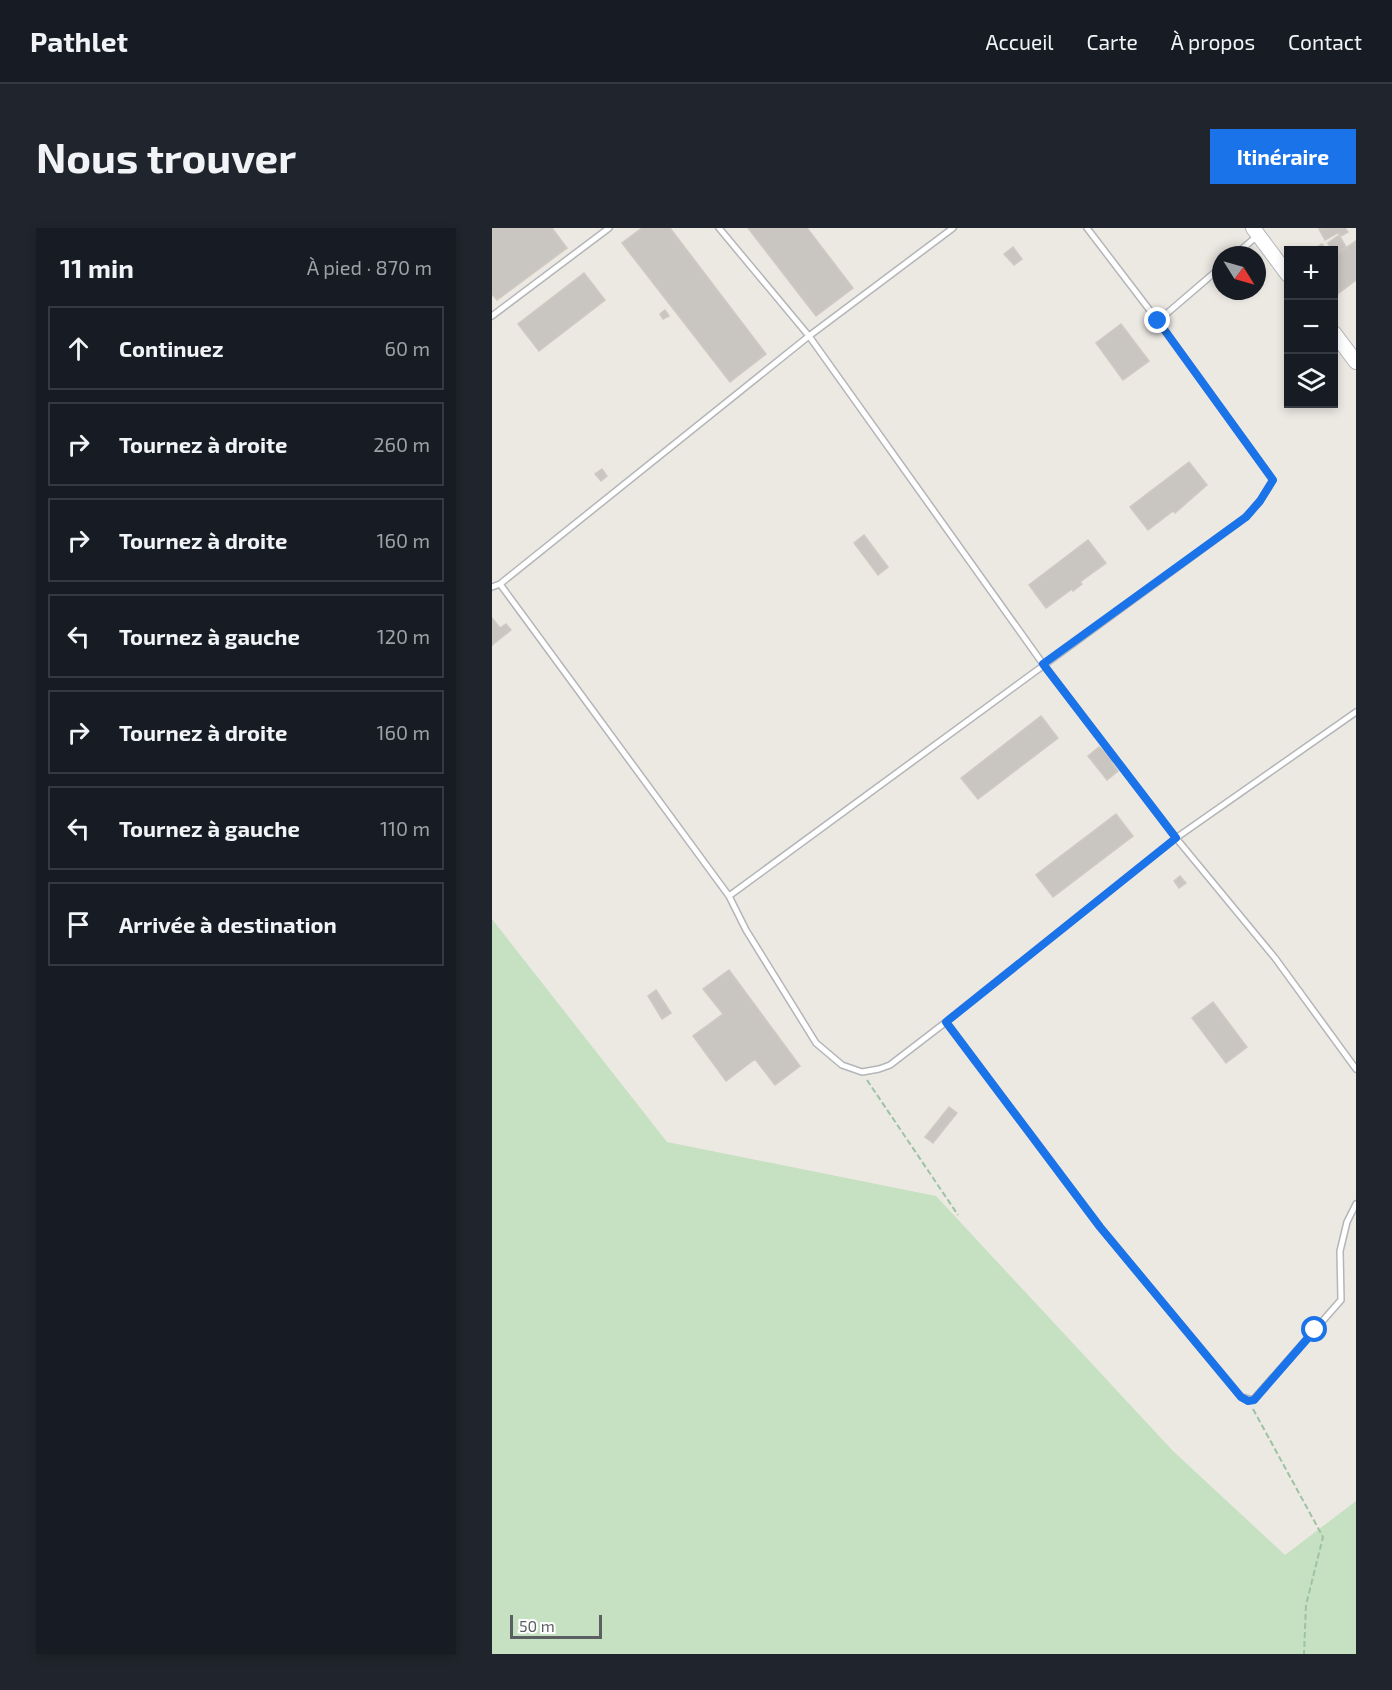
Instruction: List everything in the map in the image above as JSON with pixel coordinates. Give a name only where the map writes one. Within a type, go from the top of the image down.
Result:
[{"type":"main road","points":[[1255,232],[1284,269]]},
{"type":"main road","points":[[1338,338],[1356,362]]},
{"type":"lane","points":[[492,316],[609,228]]},
{"type":"lane","points":[[719,228],[809,336],[1043,664],[1176,838],[1275,958],[1356,1069]]},
{"type":"lane","points":[[492,587],[500,584],[809,336],[953,228]]},
{"type":"lane","points":[[729,896],[1246,517],[1260,501],[1273,480],[1158,321],[1087,228]]},
{"type":"lane","points":[[1243,246],[1255,232]]},
{"type":"lane","points":[[1158,321],[1212,275]]},
{"type":"lane","points":[[500,584],[729,896],[746,930],[816,1043],[842,1065],[862,1072],[890,1065],[1176,838],[1356,712]]},
{"type":"lane","points":[[946,1022],[1100,1227],[1241,1397],[1248,1401],[1254,1400],[1341,1300],[1340,1251],[1347,1222],[1356,1204]]},
{"type":"path","points":[[862,1072],[958,1215]]},
{"type":"path","points":[[1248,1401],[1323,1537],[1306,1605],[1304,1654]]},
{"type":"green space","points":[[492,919],[667,1142],[936,1196],[1173,1451],[1285,1555],[1356,1501],[1356,1654],[492,1654]]},
{"type":"building","points":[[492,228],[552,228],[567,248],[497,300],[492,294]]},
{"type":"building","points":[[642,228],[670,228],[766,354],[730,382],[622,243]]},
{"type":"building","points":[[748,228],[807,228],[853,288],[816,316]]},
{"type":"building","points":[[1345,228],[1348,232],[1341,236],[1339,232],[1325,240],[1319,229]]},
{"type":"building","points":[[1339,235],[1346,247],[1338,252],[1338,246],[1330,246],[1328,243]]},
{"type":"building","points":[[1356,241],[1356,280],[1338,294],[1338,253]]},
{"type":"building","points":[[1013,247],[1022,259],[1014,265],[1004,254]]},
{"type":"building","points":[[584,273],[605,300],[539,351],[518,324]]},
{"type":"building","points":[[665,310],[669,316],[663,319],[660,314]]},
{"type":"building","points":[[1121,324],[1149,361],[1123,380],[1096,343]]},
{"type":"building","points":[[1189,462],[1207,485],[1175,513],[1173,511],[1148,530],[1130,507]]},
{"type":"building","points":[[602,469],[607,476],[601,481],[595,474]]},
{"type":"building","points":[[864,535],[888,567],[878,575],[854,543]]},
{"type":"building","points":[[1088,540],[1106,563],[1080,582],[1082,584],[1073,591],[1072,589],[1046,608],[1029,585]]},
{"type":"building","points":[[492,618],[500,628],[506,624],[511,630],[492,645]]},
{"type":"building","points":[[1041,716],[1058,738],[978,799],[961,778]]},
{"type":"building","points":[[1099,747],[1115,761],[1112,763],[1118,771],[1107,780],[1088,756]]},
{"type":"building","points":[[1116,814],[1133,836],[1053,897],[1036,875]]},
{"type":"building","points":[[1180,876],[1186,883],[1179,888],[1174,881]]},
{"type":"building","points":[[729,970],[800,1066],[775,1085],[755,1059],[726,1081],[693,1036],[723,1014],[703,989]]},
{"type":"building","points":[[656,990],[671,1013],[662,1019],[648,996]]},
{"type":"building","points":[[1213,1002],[1247,1047],[1226,1063],[1192,1018]]},
{"type":"building","points":[[949,1107],[957,1113],[933,1143],[925,1137]]},
{"type":"route","points":[[1158,321],[1273,480],[1260,501],[1246,517],[1043,664],[1176,838],[946,1022],[1100,1227],[1241,1397],[1248,1401],[1254,1400],[1315,1330]]}]
